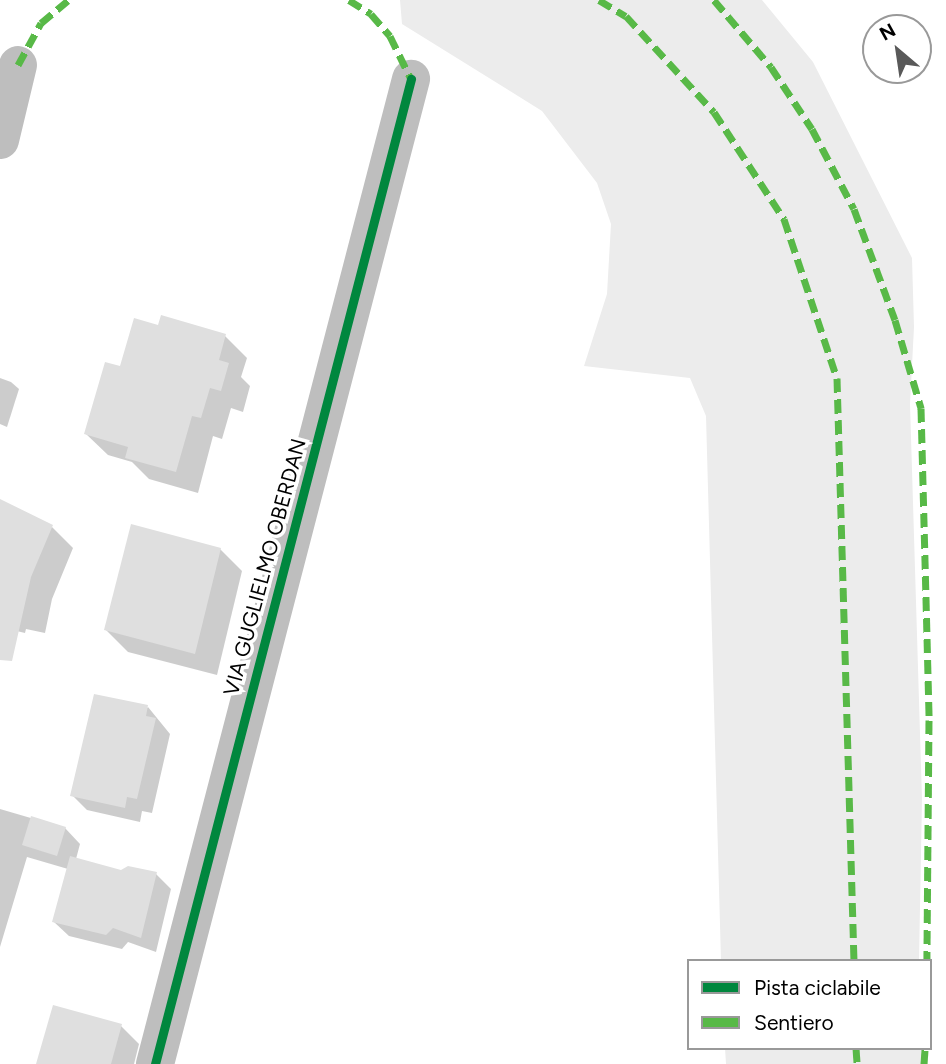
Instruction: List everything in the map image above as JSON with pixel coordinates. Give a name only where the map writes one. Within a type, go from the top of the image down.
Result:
[{"type":"street","points":[[0,140],[18,65]]},
{"type":"street","name":"VIA GUGLIELMO OBERDAN","points":[[155,1064],[411,79]]},
{"type":"shaded area","points":[[400,0],[762,0],[813,62],[912,258],[914,327],[910,404],[922,799],[919,959],[721,959],[706,416],[690,378],[584,366],[607,294],[611,224],[597,183],[542,111],[402,24]]},
{"type":"shaded area","points":[[725,1050],[923,1050],[925,1064],[726,1064]]},
{"type":"building","points":[[161,315],[226,334],[219,360],[229,363],[221,391],[210,388],[201,418],[192,416],[176,472],[125,458],[128,447],[84,434],[105,362],[120,366],[134,318],[158,325]]},
{"type":"building","points":[[0,499],[53,525],[31,577],[12,661],[0,660]]},
{"type":"building","points":[[131,524],[221,548],[195,654],[104,630]]},
{"type":"building","points":[[94,694],[148,705],[146,716],[156,718],[137,799],[127,797],[125,808],[70,796]]},
{"type":"building","points":[[31,816],[66,827],[57,856],[22,845]]},
{"type":"building","points":[[70,856],[121,870],[128,866],[157,872],[141,938],[113,928],[106,935],[52,922]]},
{"type":"building","points":[[53,1005],[122,1024],[111,1064],[36,1064]]},
{"type":"marked path","points":[[18,65],[41,23],[68,0]]},
{"type":"marked path","points":[[349,0],[371,14],[390,36],[411,79]]},
{"type":"marked path","points":[[599,0],[626,16],[714,112],[784,219],[837,378],[854,959]]},
{"type":"marked path","points":[[714,0],[771,67],[812,129],[854,209],[895,320],[921,408],[929,720],[927,959]]},
{"type":"marked path","points":[[856,1050],[857,1064]]},
{"type":"marked path","points":[[924,1064],[925,1050]]},
{"type":"cycle path","points":[[155,1064],[411,79]]}]
